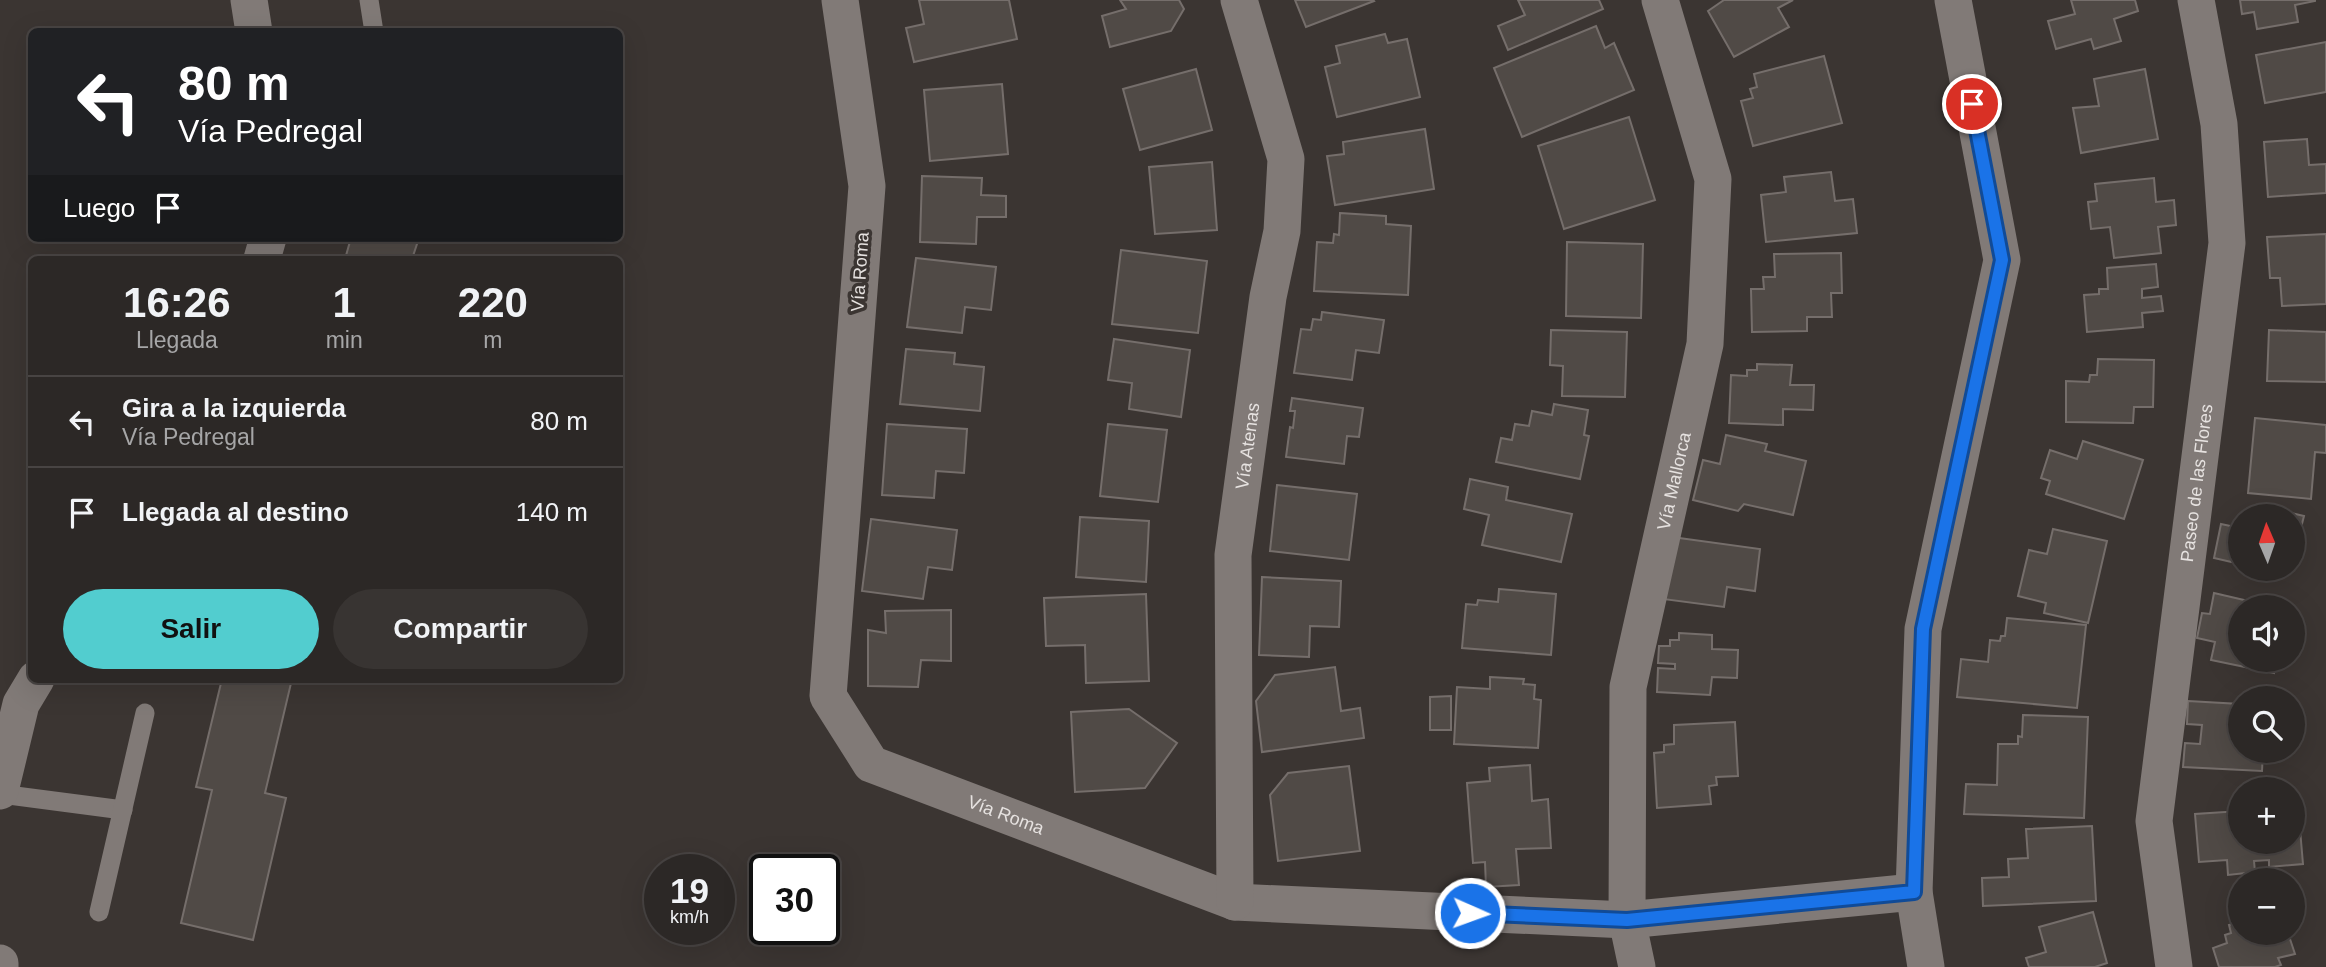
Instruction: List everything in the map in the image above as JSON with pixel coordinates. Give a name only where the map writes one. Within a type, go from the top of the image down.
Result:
[{"type":"street","points":[[249,0],[253,28]]},
{"type":"street","name":"Vía Roma","points":[[840,0],[866,186],[828,696],[871,764],[1235,902],[1627,920],[1914,892]]},
{"type":"street","name":"Vía Atenas","points":[[1235,902],[1233,555],[1268,297],[1282,231],[1286,159],[1239,0]]},
{"type":"street","name":"Vía Mallorca","points":[[1637,967],[1627,920],[1628,687],[1705,344],[1713,179],[1660,0]]},
{"type":"street","points":[[1926,967],[1914,892],[1923,629],[2002,260],[1953,0]]},
{"type":"street","name":"Paseo de las Flores","points":[[2174,967],[2154,821],[2227,243],[2220,124],[2196,0]]},
{"type":"street","points":[[0,792],[21,704],[34,683]]},
{"type":"lane","points":[[369,0],[373,28]]},
{"type":"lane","points":[[99,912],[145,713]]},
{"type":"lane","points":[[0,792],[122,810]]},
{"type":"building","points":[[919,0],[1009,0],[1017,39],[914,62],[906,28],[924,24]]},
{"type":"building","points":[[1120,0],[1179,0],[1184,9],[1171,31],[1110,47],[1102,16],[1126,9]]},
{"type":"building","points":[[1295,0],[1373,0],[1374,1],[1306,27]]},
{"type":"building","points":[[1518,0],[1599,0],[1603,9],[1508,50],[1498,26],[1525,15]]},
{"type":"building","points":[[1724,0],[1793,0],[1778,8],[1789,27],[1734,57],[1708,11]]},
{"type":"building","points":[[2071,0],[2135,0],[2138,11],[2114,19],[2121,41],[2094,49],[2091,39],[2056,49],[2048,21],[2075,14]]},
{"type":"building","points":[[2240,0],[2315,1],[2295,5],[2298,22],[2257,29],[2254,12],[2242,14]]},
{"type":"building","points":[[1596,26],[1605,48],[1614,43],[1634,90],[1522,137],[1494,68]]},
{"type":"building","points":[[1385,34],[1388,43],[1407,39],[1420,97],[1337,117],[1325,67],[1340,63],[1336,46]]},
{"type":"building","points":[[2326,42],[2326,92],[2265,103],[2256,55]]},
{"type":"building","points":[[1824,56],[1842,123],[1753,146],[1741,101],[1753,98],[1750,89],[1757,87],[1754,74]]},
{"type":"building","points":[[1196,69],[1212,130],[1140,150],[1123,89]]},
{"type":"building","points":[[2145,69],[2158,139],[2081,153],[2073,108],[2099,106],[2094,79]]},
{"type":"building","points":[[1002,84],[1008,154],[930,161],[924,90]]},
{"type":"building","points":[[1629,117],[1655,200],[1564,229],[1538,146]]},
{"type":"building","points":[[1425,129],[1434,189],[1335,205],[1327,156],[1344,154],[1343,142]]},
{"type":"building","points":[[2307,139],[2309,165],[2326,164],[2326,193],[2268,197],[2264,142]]},
{"type":"building","points":[[1212,162],[1217,230],[1155,234],[1149,167]]},
{"type":"building","points":[[1831,172],[1835,201],[1853,199],[1857,233],[1766,242],[1761,195],[1786,192],[1784,177]]},
{"type":"building","points":[[922,176],[982,178],[981,195],[1006,196],[1006,217],[977,217],[976,244],[920,242]]},
{"type":"building","points":[[2154,178],[2156,202],[2174,200],[2176,225],[2158,227],[2161,253],[2114,258],[2110,227],[2091,229],[2088,202],[2097,201],[2095,184]]},
{"type":"building","points":[[1340,213],[1386,216],[1386,224],[1411,226],[1408,295],[1314,291],[1317,242],[1333,243],[1334,234],[1339,235]]},
{"type":"building","points":[[2326,234],[2326,304],[2282,306],[2280,278],[2270,278],[2267,237]]},
{"type":"building","points":[[350,242],[418,242],[413,256],[346,256]]},
{"type":"building","points":[[1567,242],[1643,244],[1641,318],[1566,316]]},
{"type":"building","points":[[1121,250],[1207,261],[1198,333],[1112,324]]},
{"type":"building","points":[[1841,253],[1842,293],[1831,293],[1832,317],[1807,317],[1807,331],[1752,332],[1751,289],[1764,289],[1763,277],[1775,277],[1774,254]]},
{"type":"building","points":[[916,258],[996,267],[991,310],[965,307],[962,333],[907,327]]},
{"type":"building","points":[[2156,264],[2158,287],[2142,289],[2142,298],[2161,296],[2163,311],[2142,313],[2143,327],[2087,332],[2084,295],[2099,294],[2099,289],[2108,289],[2107,268]]},
{"type":"building","points":[[1322,312],[1384,320],[1379,353],[1356,350],[1352,380],[1294,373],[1301,329],[1311,330],[1313,319],[1321,320]]},
{"type":"building","points":[[1551,330],[1627,332],[1625,397],[1562,396],[1563,366],[1550,365]]},
{"type":"building","points":[[2269,330],[2326,332],[2326,382],[2267,381]]},
{"type":"building","points":[[1114,339],[1190,350],[1181,417],[1129,409],[1132,383],[1108,380]]},
{"type":"building","points":[[906,349],[955,353],[954,364],[984,367],[980,411],[900,404]]},
{"type":"building","points":[[2098,359],[2154,360],[2153,407],[2134,407],[2133,423],[2066,422],[2066,381],[2089,382],[2090,375],[2097,375]]},
{"type":"building","points":[[1757,364],[1792,365],[1790,385],[1814,385],[1813,410],[1783,409],[1783,425],[1729,423],[1731,375],[1747,376],[1747,370],[1757,370]]},
{"type":"building","points":[[1292,398],[1363,408],[1359,437],[1347,436],[1344,464],[1286,457],[1295,411],[1290,411]]},
{"type":"building","points":[[1554,404],[1588,410],[1584,435],[1589,436],[1580,479],[1496,462],[1501,438],[1512,440],[1515,424],[1529,426],[1532,411],[1552,415]]},
{"type":"building","points":[[2255,418],[2326,425],[2326,453],[2315,452],[2311,499],[2248,493]]},
{"type":"building","points":[[887,424],[967,429],[964,473],[936,471],[934,498],[882,495]]},
{"type":"building","points":[[1108,424],[1167,430],[1158,502],[1100,496]]},
{"type":"building","points":[[1726,435],[1767,444],[1765,451],[1806,461],[1793,515],[1744,504],[1738,511],[1693,500],[1703,460],[1720,464]]},
{"type":"building","points":[[2083,441],[2143,460],[2124,519],[2046,494],[2050,481],[2041,478],[2050,450],[2077,459]]},
{"type":"building","points":[[1470,479],[1508,487],[1506,500],[1572,514],[1561,562],[1482,545],[1489,515],[1464,509]]},
{"type":"building","points":[[1277,485],[1357,494],[1349,560],[1270,551]]},
{"type":"building","points":[[1080,517],[1149,521],[1146,582],[1076,577]]},
{"type":"building","points":[[871,519],[957,530],[952,570],[928,567],[923,599],[862,591]]},
{"type":"building","points":[[2221,524],[2228,525],[2228,561],[2214,558]]},
{"type":"building","points":[[2053,529],[2107,541],[2088,623],[2044,613],[2046,603],[2018,596],[2029,550],[2047,554]]},
{"type":"building","points":[[1672,537],[1760,549],[1755,591],[1727,587],[1724,607],[1663,599]]},
{"type":"building","points":[[1262,577],[1341,581],[1339,627],[1310,626],[1309,657],[1259,655]]},
{"type":"building","points":[[1499,589],[1556,594],[1551,655],[1462,648],[1466,604],[1477,605],[1478,600],[1498,602]]},
{"type":"building","points":[[2214,593],[2228,596],[2228,664],[2211,660],[2215,642],[2197,638],[2202,613],[2210,614]]},
{"type":"building","points":[[1146,594],[1149,681],[1086,683],[1085,645],[1046,646],[1044,598]]},
{"type":"building","points":[[951,610],[951,661],[921,660],[918,687],[868,686],[868,630],[886,633],[885,611]]},
{"type":"building","points":[[2007,618],[2086,625],[2077,708],[1957,697],[1961,659],[1988,662],[1990,640],[2000,641],[2001,636],[2005,636]]},
{"type":"building","points":[[1679,633],[1712,635],[1712,649],[1738,650],[1737,678],[1712,677],[1710,695],[1657,692],[1658,668],[1675,669],[1675,664],[1658,663],[1659,646],[1670,646],[1670,640],[1679,640]]},
{"type":"building","points":[[1335,667],[1341,711],[1360,708],[1364,738],[1262,752],[1256,701],[1275,675]]},
{"type":"building","points":[[1490,677],[1524,679],[1523,684],[1535,685],[1534,699],[1541,700],[1538,748],[1454,744],[1457,687],[1490,689]]},
{"type":"building","points":[[221,683],[291,683],[265,793],[286,798],[253,940],[181,923],[212,790],[196,787]]},
{"type":"building","points":[[1451,696],[1451,730],[1430,730],[1430,697]]},
{"type":"building","points":[[2188,701],[2228,703],[2228,763],[2262,763],[2262,771],[2183,767],[2185,743],[2200,744],[2202,725],[2187,724]]},
{"type":"building","points":[[1129,709],[1177,743],[1145,788],[1075,792],[1071,712]]},
{"type":"building","points":[[2023,715],[2088,717],[2084,818],[1964,814],[1966,784],[1997,785],[1998,744],[2018,744],[2018,736],[2022,737]]},
{"type":"building","points":[[1735,722],[1738,776],[1716,777],[1717,785],[1709,786],[1711,804],[1657,808],[1654,753],[1664,752],[1664,745],[1674,744],[1674,725]]},
{"type":"building","points":[[1530,765],[1532,801],[1548,799],[1551,848],[1516,849],[1519,885],[1486,887],[1485,862],[1473,863],[1467,783],[1490,781],[1489,768]]},
{"type":"building","points":[[1349,766],[1360,851],[1278,861],[1270,795],[1288,773]]},
{"type":"building","points":[[2228,812],[2228,854],[2302,854],[2303,864],[2269,867],[2269,860],[2254,861],[2255,868],[2228,868],[2228,875],[2227,860],[2199,862],[2195,814]]},
{"type":"building","points":[[2092,826],[2096,901],[1983,906],[1982,878],[2009,877],[2008,859],[2028,858],[2026,829]]},
{"type":"building","points":[[2093,912],[2107,963],[2095,967],[2029,967],[2026,958],[2046,952],[2039,927]]},
{"type":"building","points":[[2228,934],[2228,945],[2292,945],[2295,954],[2278,958],[2281,965],[2275,967],[2219,967],[2213,948],[2227,943],[2225,935]]},
{"type":"route","points":[[1470,913],[1627,920],[1914,892],[1923,629],[2002,260],[1972,104]]}]
